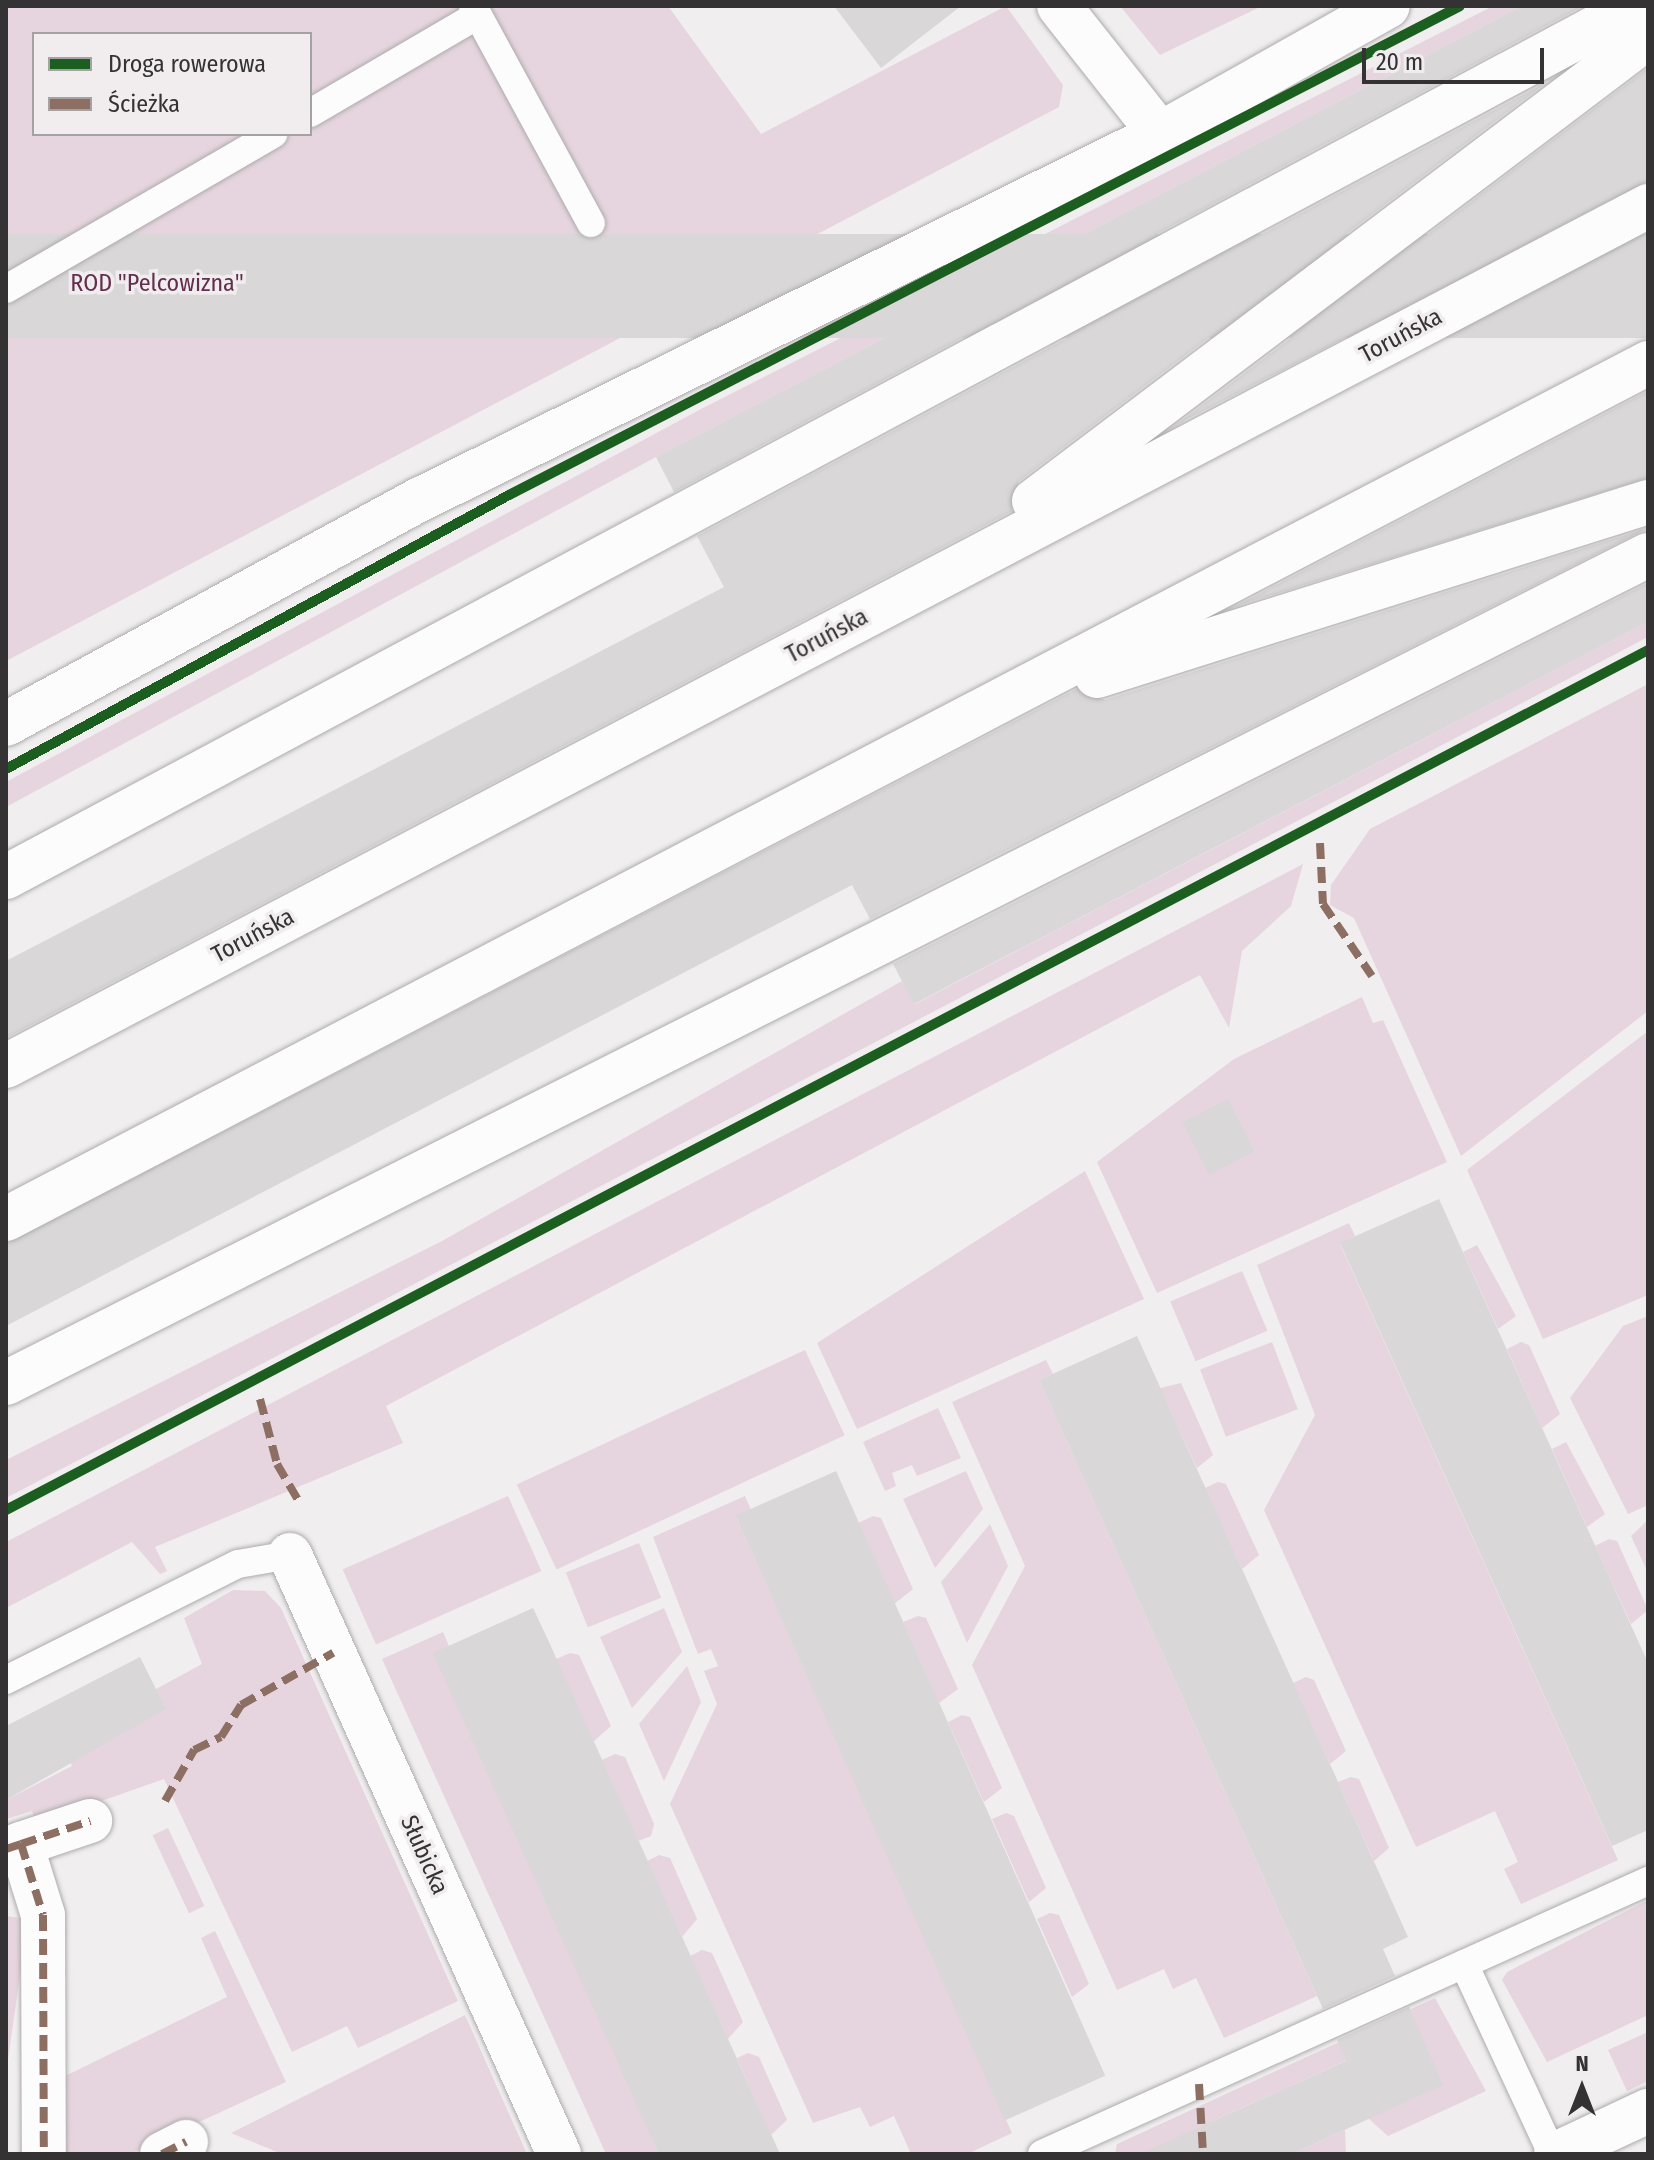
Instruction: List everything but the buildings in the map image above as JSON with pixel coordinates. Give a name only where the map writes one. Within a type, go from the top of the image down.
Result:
[{"type":"main road","points":[[1059,6],[1160,134]]},
{"type":"main road","points":[[6,724],[423,498],[1160,134],[1388,6]]},
{"type":"main road","points":[[6,877],[1636,6]]},
{"type":"main road","points":[[767,668],[1091,462],[1648,37]]},
{"type":"main road","name":"Toruńska","points":[[6,1066],[1648,206]]},
{"type":"main road","points":[[6,1219],[1648,363]]},
{"type":"main road","points":[[837,786],[1118,668],[1648,502]]},
{"type":"main road","points":[[6,1383],[1648,555]]},
{"type":"main road","name":"Słubicka","points":[[290,1555],[559,2154]]},
{"type":"main road","points":[[44,2154],[44,1923],[14,1846],[90,1821]]},
{"type":"main road","points":[[1554,2154],[1648,2111]]},
{"type":"lane","points":[[312,112],[476,10],[591,223]]},
{"type":"lane","points":[[6,289],[270,136]]},
{"type":"lane","points":[[6,1680],[238,1564],[290,1555]]},
{"type":"lane","points":[[1042,2154],[1648,1881]]},
{"type":"lane","points":[[1464,1964],[1554,2154]]},
{"type":"green space","name":"ROD \"Pelcowizna\"","points":[[6,6],[668,6],[761,134],[1006,6],[1063,85],[1059,107],[6,661]]},
{"type":"green space","points":[[1120,6],[1262,6],[1160,55]]},
{"type":"green space","points":[[1493,6],[1522,6],[656,457],[6,807],[6,782],[703,408]]},
{"type":"green space","points":[[1648,622],[1648,637],[6,1498],[6,1460],[442,1241],[902,981],[915,1004]]},
{"type":"green space","points":[[1648,684],[1648,1011],[1461,1156],[1354,918],[1330,905],[1331,885],[1370,829]]},
{"type":"green space","points":[[1303,864],[1291,906],[1242,951],[1229,1028],[1200,975],[386,1406],[403,1443],[155,1547],[167,1571],[160,1574],[132,1542],[6,1608],[6,1542]]},
{"type":"green space","points":[[1362,997],[1373,1023],[1383,1020],[1447,1162],[1157,1293],[1097,1162],[1234,1059]]},
{"type":"green space","points":[[1648,1031],[1648,1295],[1543,1339],[1467,1170]]},
{"type":"green space","points":[[1085,1171],[1144,1299],[857,1429],[817,1343]]},
{"type":"green space","points":[[1349,1223],[1355,1236],[1340,1244],[1618,1860],[1521,1904],[1504,1869],[1518,1862],[1495,1811],[1416,1847],[1264,1510],[1315,1415],[1257,1265]]},
{"type":"green space","points":[[1477,1245],[1516,1316],[1498,1329],[1463,1252]]},
{"type":"green space","points":[[1242,1271],[1267,1331],[1196,1361],[1170,1301]]},
{"type":"green space","points":[[1648,1316],[1648,1505],[1628,1514],[1570,1398],[1623,1326]]},
{"type":"green space","points":[[1272,1342],[1298,1409],[1226,1437],[1200,1370]]},
{"type":"green space","points":[[1521,1342],[1529,1345],[1560,1414],[1542,1428],[1507,1349]]},
{"type":"green space","points":[[805,1350],[845,1435],[557,1570],[517,1484]]},
{"type":"green space","points":[[1046,1360],[1053,1374],[1039,1380],[1317,1996],[1224,2038],[1196,1978],[1173,1989],[1164,1969],[1117,1990],[972,1665],[1025,1566],[952,1402]]},
{"type":"green space","points":[[1181,1383],[1213,1455],[1197,1468],[1160,1388]]},
{"type":"green space","points":[[938,1408],[961,1458],[917,1476],[912,1465],[892,1473],[896,1486],[885,1491],[863,1442]]},
{"type":"green space","points":[[1566,1442],[1605,1514],[1587,1527],[1552,1449]]},
{"type":"green space","points":[[966,1471],[983,1509],[935,1568],[903,1499]]},
{"type":"green space","points":[[1218,1482],[1226,1484],[1259,1555],[1242,1569],[1205,1488]]},
{"type":"green space","points":[[508,1496],[541,1571],[376,1645],[343,1570]]},
{"type":"green space","points":[[745,1496],[751,1510],[736,1517],[1012,2133],[967,2154],[911,2154],[894,2116],[870,2127],[860,2107],[813,2123],[670,1804],[717,1704],[704,1671],[718,1666],[711,1649],[698,1654],[653,1537]]},
{"type":"green space","points":[[873,1516],[881,1518],[913,1589],[894,1604],[858,1523]]},
{"type":"green space","points":[[1648,1520],[1648,1573],[1631,1536]]},
{"type":"green space","points":[[990,1524],[1008,1566],[967,1643],[941,1582]]},
{"type":"green space","points":[[1609,1539],[1617,1541],[1648,1610],[1631,1624],[1595,1546]]},
{"type":"green space","points":[[639,1543],[661,1598],[588,1627],[566,1573]]},
{"type":"green space","points":[[233,1590],[265,1591],[281,1608],[458,2001],[358,2048],[347,2026],[292,2052],[164,1779],[36,1824],[32,1811],[6,1819],[6,1800],[72,1766],[69,1759],[156,1689],[202,1664],[184,1618]]},
{"type":"green space","points":[[664,1608],[682,1652],[632,1708],[600,1637]]},
{"type":"green space","points":[[918,1616],[926,1618],[958,1689],[939,1703],[903,1622]]},
{"type":"green space","points":[[443,1632],[659,2154],[606,2154],[382,1659]]},
{"type":"green space","points":[[570,1653],[579,1655],[611,1726],[593,1742],[556,1659]]},
{"type":"green space","points":[[687,1666],[701,1702],[664,1781],[639,1724]]},
{"type":"green space","points":[[1306,1677],[1314,1680],[1346,1751],[1330,1764],[1293,1683]]},
{"type":"green space","points":[[962,1715],[970,1717],[1002,1788],[984,1802],[948,1722]]},
{"type":"green space","points":[[615,1754],[625,1757],[654,1824],[651,1836],[638,1841],[602,1760]]},
{"type":"green space","points":[[1351,1777],[1359,1779],[1389,1848],[1374,1861],[1338,1782]]},
{"type":"green space","points":[[1006,1813],[1014,1816],[1046,1888],[1029,1902],[992,1819]]},
{"type":"green space","points":[[168,1828],[204,1906],[189,1913],[153,1835]]},
{"type":"green space","points":[[659,1855],[670,1858],[697,1919],[682,1937],[647,1861]]},
{"type":"green space","points":[[1648,1900],[1648,2015],[1547,2062],[1502,1980],[1507,1972]]},
{"type":"green space","points":[[1050,1913],[1059,1915],[1089,1984],[1072,1997],[1037,1919]]},
{"type":"green space","points":[[6,1916],[28,1919],[6,2074]]},
{"type":"green space","points":[[215,1931],[286,2082],[130,2154],[63,2154],[59,2079],[227,1997],[201,1938]]},
{"type":"green space","points":[[702,1950],[712,1953],[743,2022],[728,2039],[690,1956]]},
{"type":"green space","points":[[1435,1998],[1486,2091],[1388,2136],[1369,2119],[1418,2028],[1213,2121],[1227,2154],[1115,2154],[1117,2144]]},
{"type":"green space","points":[[465,2015],[527,2154],[282,2154],[231,2133]]},
{"type":"green space","points":[[1648,2032],[1648,2081],[1627,2091],[1608,2050]]},
{"type":"green space","points":[[748,2053],[759,2057],[787,2120],[771,2135],[737,2058]]},
{"type":"green space","points":[[1345,2130],[1346,2154],[1292,2154]]},
{"type":"marked path","points":[[1320,843],[1323,904],[1372,976]]},
{"type":"marked path","points":[[260,1399],[277,1464],[298,1500]]},
{"type":"marked path","points":[[165,1801],[194,1750],[221,1737],[241,1705],[333,1653]]},
{"type":"marked path","points":[[21,1844],[90,1821]]},
{"type":"marked path","points":[[6,1849],[21,1844],[43,1915],[44,2154]]},
{"type":"marked path","points":[[1199,2084],[1203,2154]]},
{"type":"marked path","points":[[162,2154],[186,2142]]},
{"type":"cycle path","points":[[6,769],[509,495],[1460,6]]},
{"type":"cycle path","points":[[6,1510],[1648,650]]}]
